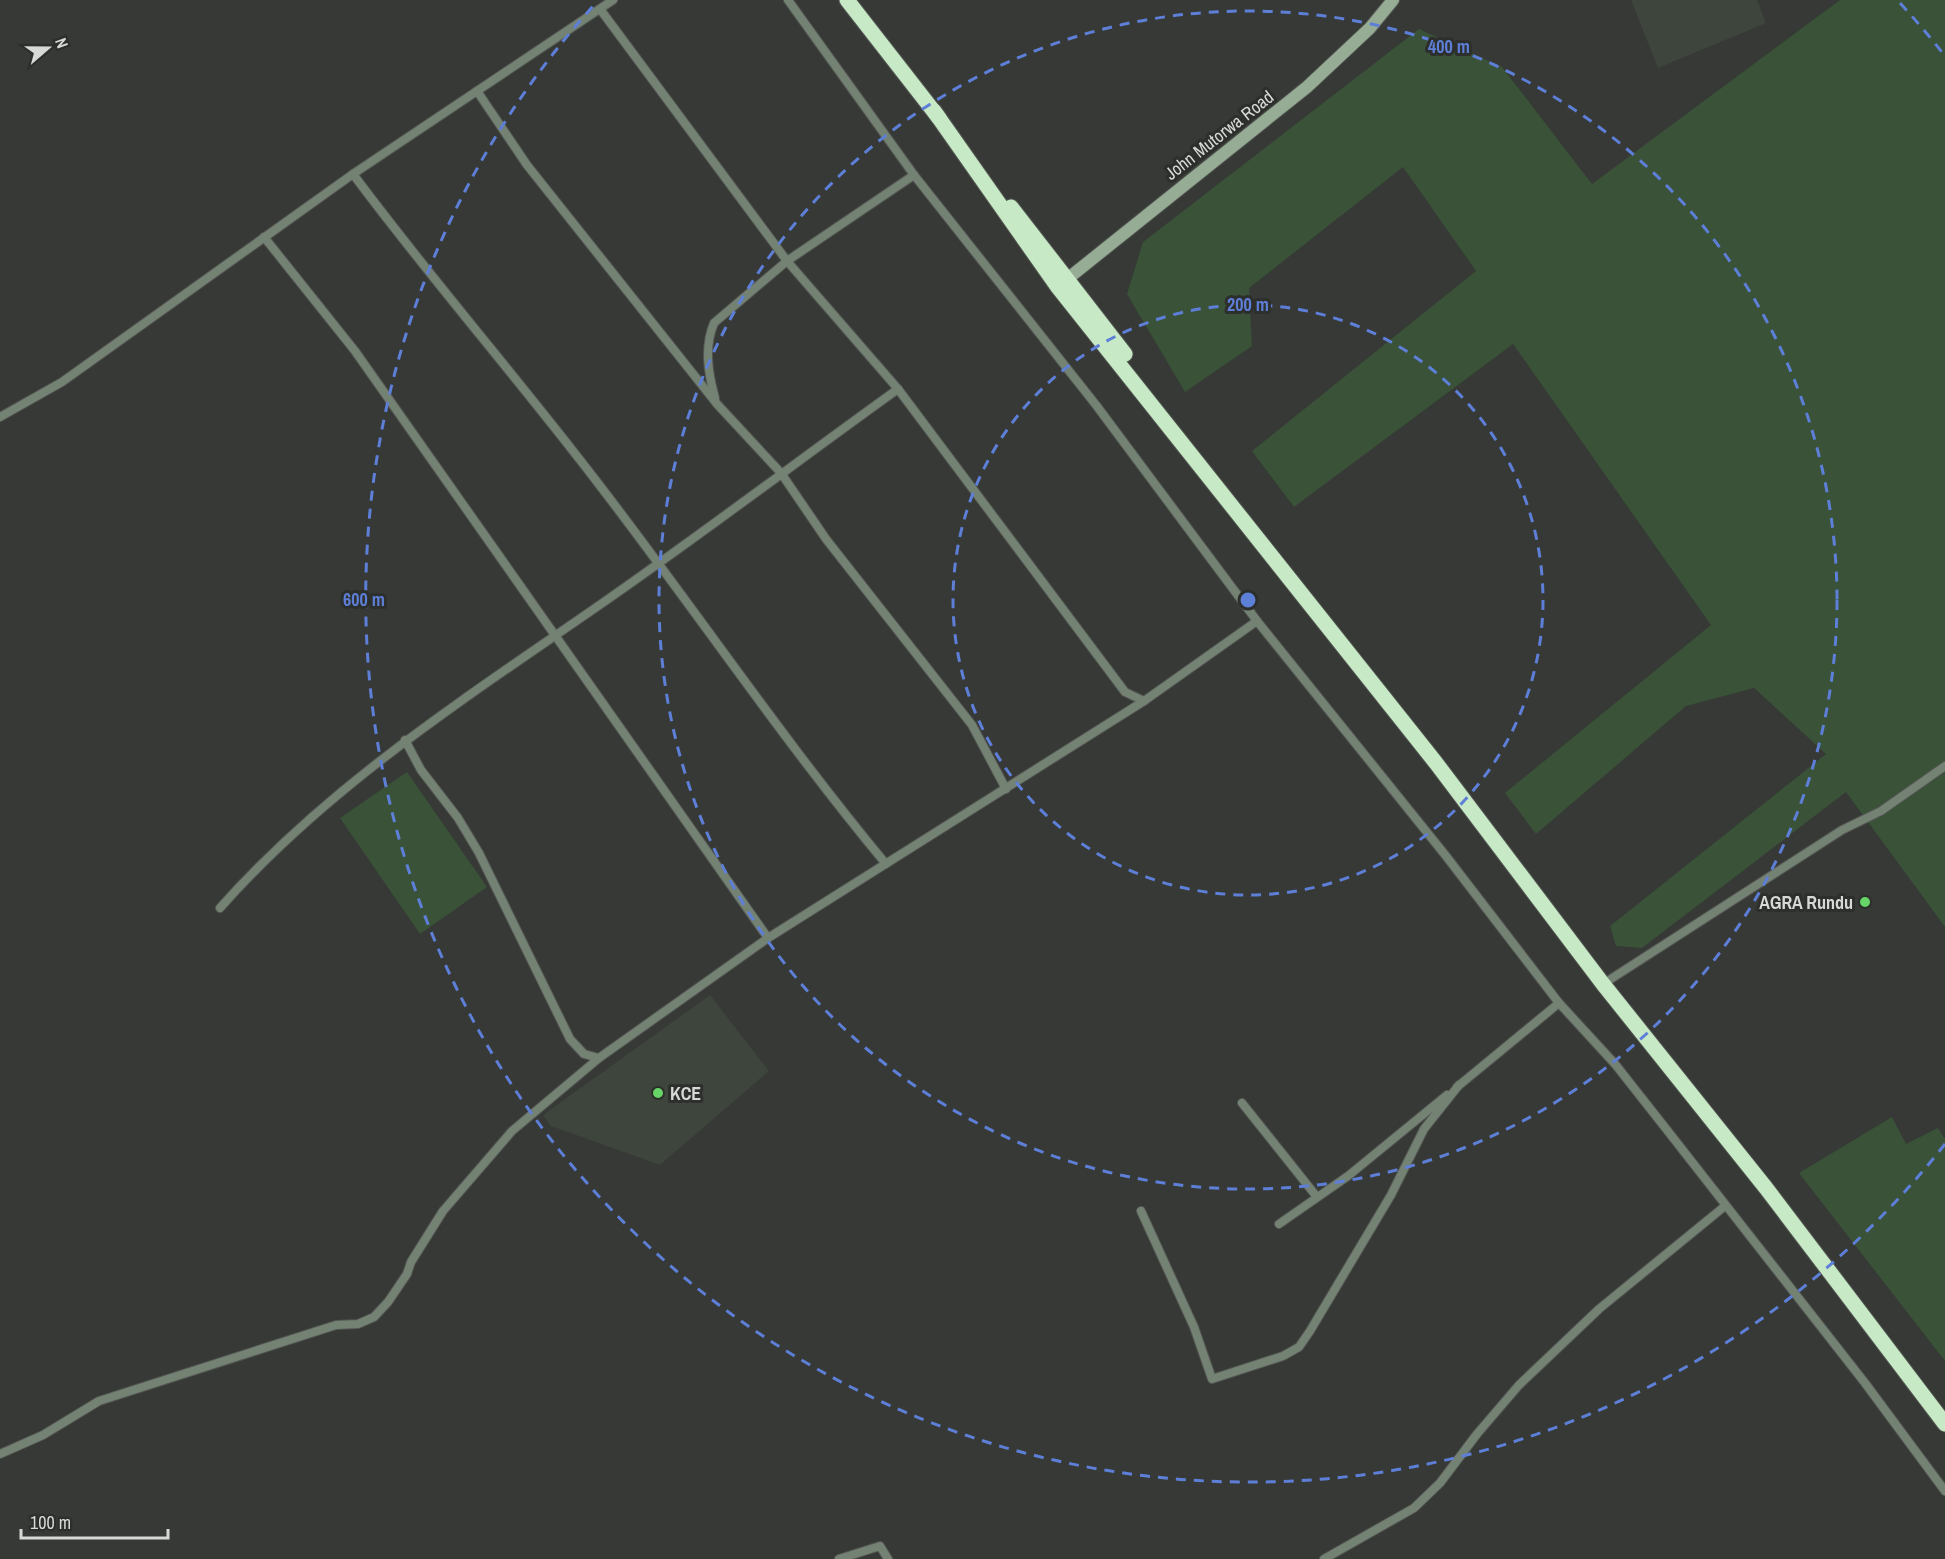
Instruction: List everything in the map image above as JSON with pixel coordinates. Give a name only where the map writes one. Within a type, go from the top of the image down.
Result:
[{"type":"highway","points":[[847,0],[934,111],[996,203],[1062,282],[1207,473],[1436,763],[1603,984],[1766,1188],[1945,1424]]},
{"type":"street","points":[[0,417],[62,382],[353,174],[613,0]]},
{"type":"street","points":[[788,0],[914,175],[1096,405],[1257,621],[1318,694],[1559,1003],[1615,1064],[1865,1383],[1945,1491]]},
{"type":"street","name":"John Mutorwa Road","points":[[1062,282],[1312,83],[1370,28],[1393,0]]},
{"type":"street","points":[[600,9],[787,261],[898,389],[1125,692],[1144,701]]},
{"type":"street","points":[[477,90],[527,165],[717,404],[781,473],[826,539],[972,725],[1006,789]]},
{"type":"street","points":[[353,174],[408,248],[566,441],[659,563],[787,739],[886,864]]},
{"type":"street","points":[[717,404],[708,374],[709,334],[714,323],[787,261],[858,210],[914,175]]},
{"type":"street","points":[[264,237],[355,351],[768,938]]},
{"type":"street","points":[[220,908],[259,864],[324,806],[405,740],[659,563],[898,389]]},
{"type":"street","points":[[0,1454],[43,1434],[99,1401],[336,1325],[358,1324],[374,1317],[388,1302],[407,1274],[411,1262],[443,1211],[512,1131],[599,1058],[768,938],[1144,701],[1257,621]]},
{"type":"street","points":[[405,740],[421,770],[458,818],[479,853],[570,1039],[584,1054],[599,1058]]},
{"type":"street","points":[[1603,984],[1842,830],[1881,811],[1945,766]]},
{"type":"street","points":[[1279,1224],[1390,1143],[1559,1003]]},
{"type":"street","points":[[1141,1211],[1194,1327],[1212,1379],[1282,1356],[1299,1347],[1310,1331],[1391,1195],[1424,1129],[1459,1084]]},
{"type":"street","points":[[1242,1103],[1317,1197]]},
{"type":"street","points":[[1324,1559],[1385,1526],[1421,1502],[1440,1483],[1477,1434],[1520,1385],[1599,1309],[1725,1206]]},
{"type":"street","points":[[839,1559],[880,1546],[888,1559]]},
{"type":"shaded area","points":[[1631,0],[1757,0],[1766,23],[1658,68]]},
{"type":"shaded area","name":"KCE","points":[[710,995],[769,1071],[660,1165],[551,1126],[543,1115]]},
{"type":"green space","points":[[1840,0],[1945,0],[1945,927],[1846,792],[1642,948],[1616,946],[1610,926],[1826,754],[1754,688],[1686,706],[1536,834],[1505,793],[1711,625],[1513,344],[1294,507],[1252,451],[1476,271],[1403,167],[1249,288],[1252,346],[1185,392],[1127,294],[1143,242],[1419,29],[1502,67],[1592,184]]},
{"type":"green space","points":[[407,772],[487,887],[420,934],[340,818]]},
{"type":"green space","points":[[1892,1117],[1906,1144],[1938,1128],[1945,1139],[1945,1361],[1799,1173]]},
{"type":"place","name":"AGRA Rundu","points":[[1865,902]]},
{"type":"place","name":"KCE","points":[[658,1093]]}]
